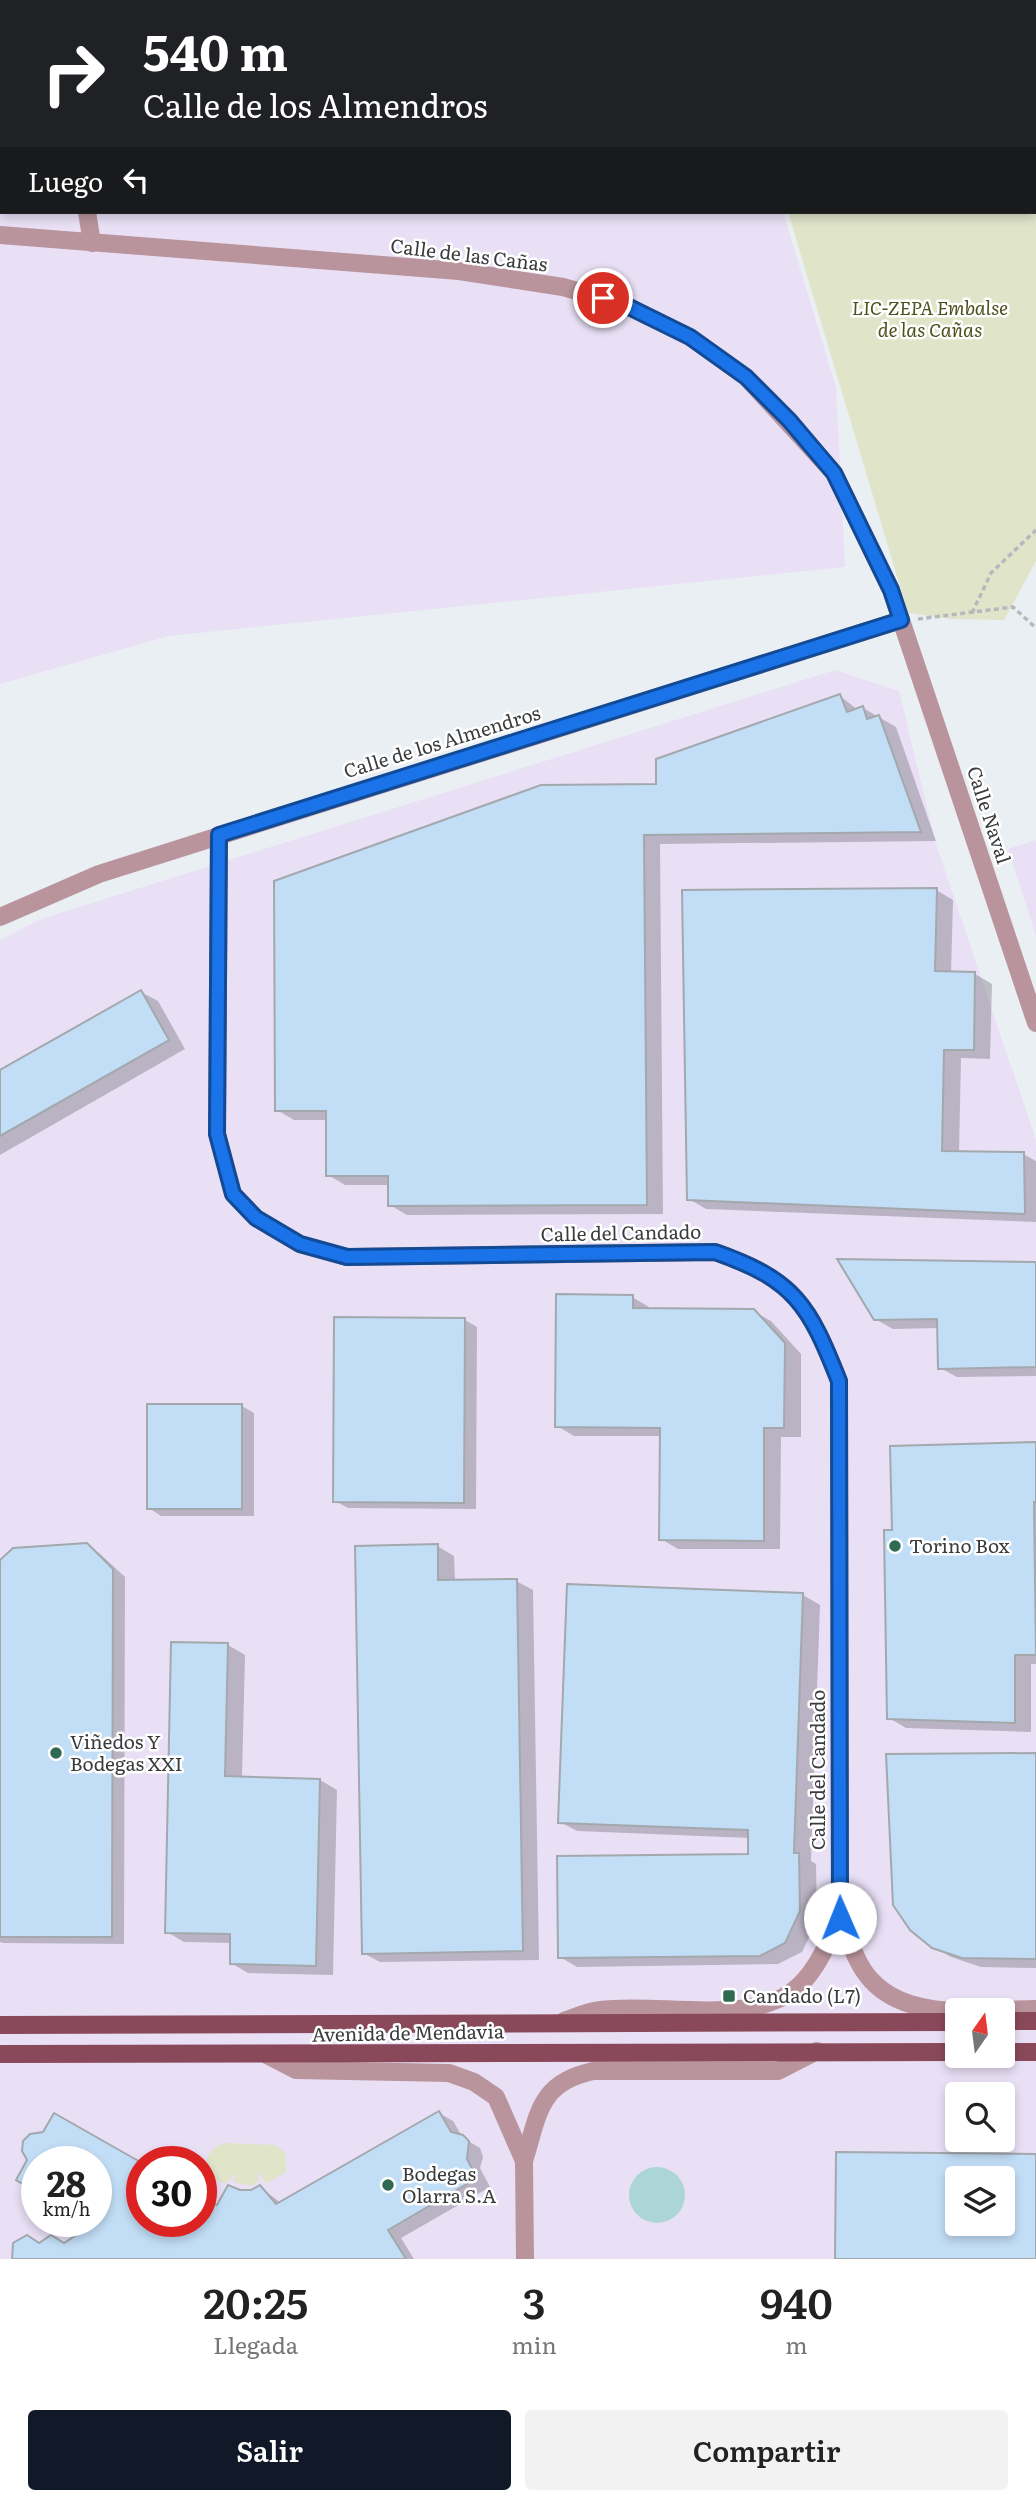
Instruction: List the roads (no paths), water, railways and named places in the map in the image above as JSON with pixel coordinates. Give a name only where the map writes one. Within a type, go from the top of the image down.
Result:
[{"type":"main road","points":[[1015,2021],[1036,2021]]},
{"type":"main road","name":"Avenida de Mendavia","points":[[0,2025],[945,2022]]},
{"type":"main road","name":"Avenida de Mendavia","points":[[0,2054],[945,2052]]},
{"type":"main road","points":[[1015,2052],[1036,2052]]},
{"type":"street","points":[[87,214],[92,243]]},
{"type":"street","name":"Calle de las Cañas","points":[[0,235],[459,271],[564,287],[623,304],[690,337],[746,377],[789,420],[834,473],[891,590],[901,620]]},
{"type":"street","name":"Calle de los Almendros","points":[[0,917],[99,874],[901,620]]},
{"type":"street","name":"Calle Naval","points":[[901,620],[1036,1023]]},
{"type":"street","name":"Calle del Candado","points":[[219,835],[217,1134],[233,1194],[256,1218],[300,1244],[347,1257],[715,1252],[753,1265],[790,1289],[818,1329],[839,1381],[840,1918],[856,1958],[872,1981],[893,1998],[920,2007],[1036,2009]]},
{"type":"street","name":"Avenida de Mendavia","points":[[558,2023],[598,2010],[742,2008],[770,2005],[795,1989],[816,1966],[840,1918]]},
{"type":"street","name":"Avenida de Mendavia","points":[[524,2161],[537,2111],[553,2089],[571,2076],[593,2071],[778,2071],[817,2052]]},
{"type":"street","points":[[267,2055],[296,2070],[438,2072],[474,2082],[496,2097],[524,2161],[525,2259]]},
{"type":"water","points":[[657,2167],[668,2169],[677,2175],[683,2184],[683,2206],[677,2215],[668,2221],[657,2223],[646,2221],[637,2215],[631,2206],[629,2195],[631,2184],[637,2175],[646,2169]]},
{"type":"place","name":"Torino Box","points":[[895,1546]]},
{"type":"place","name":"Viñedos Y Bodegas XXI","points":[[56,1753]]},
{"type":"place","name":"Candado (L7)","points":[[729,1996]]},
{"type":"place","name":"Bodegas Olarra S.A","points":[[388,2185]]},
{"type":"park label","name":"LIC-ZEPA Embalse de las Cañas","points":[[930,319]]}]
